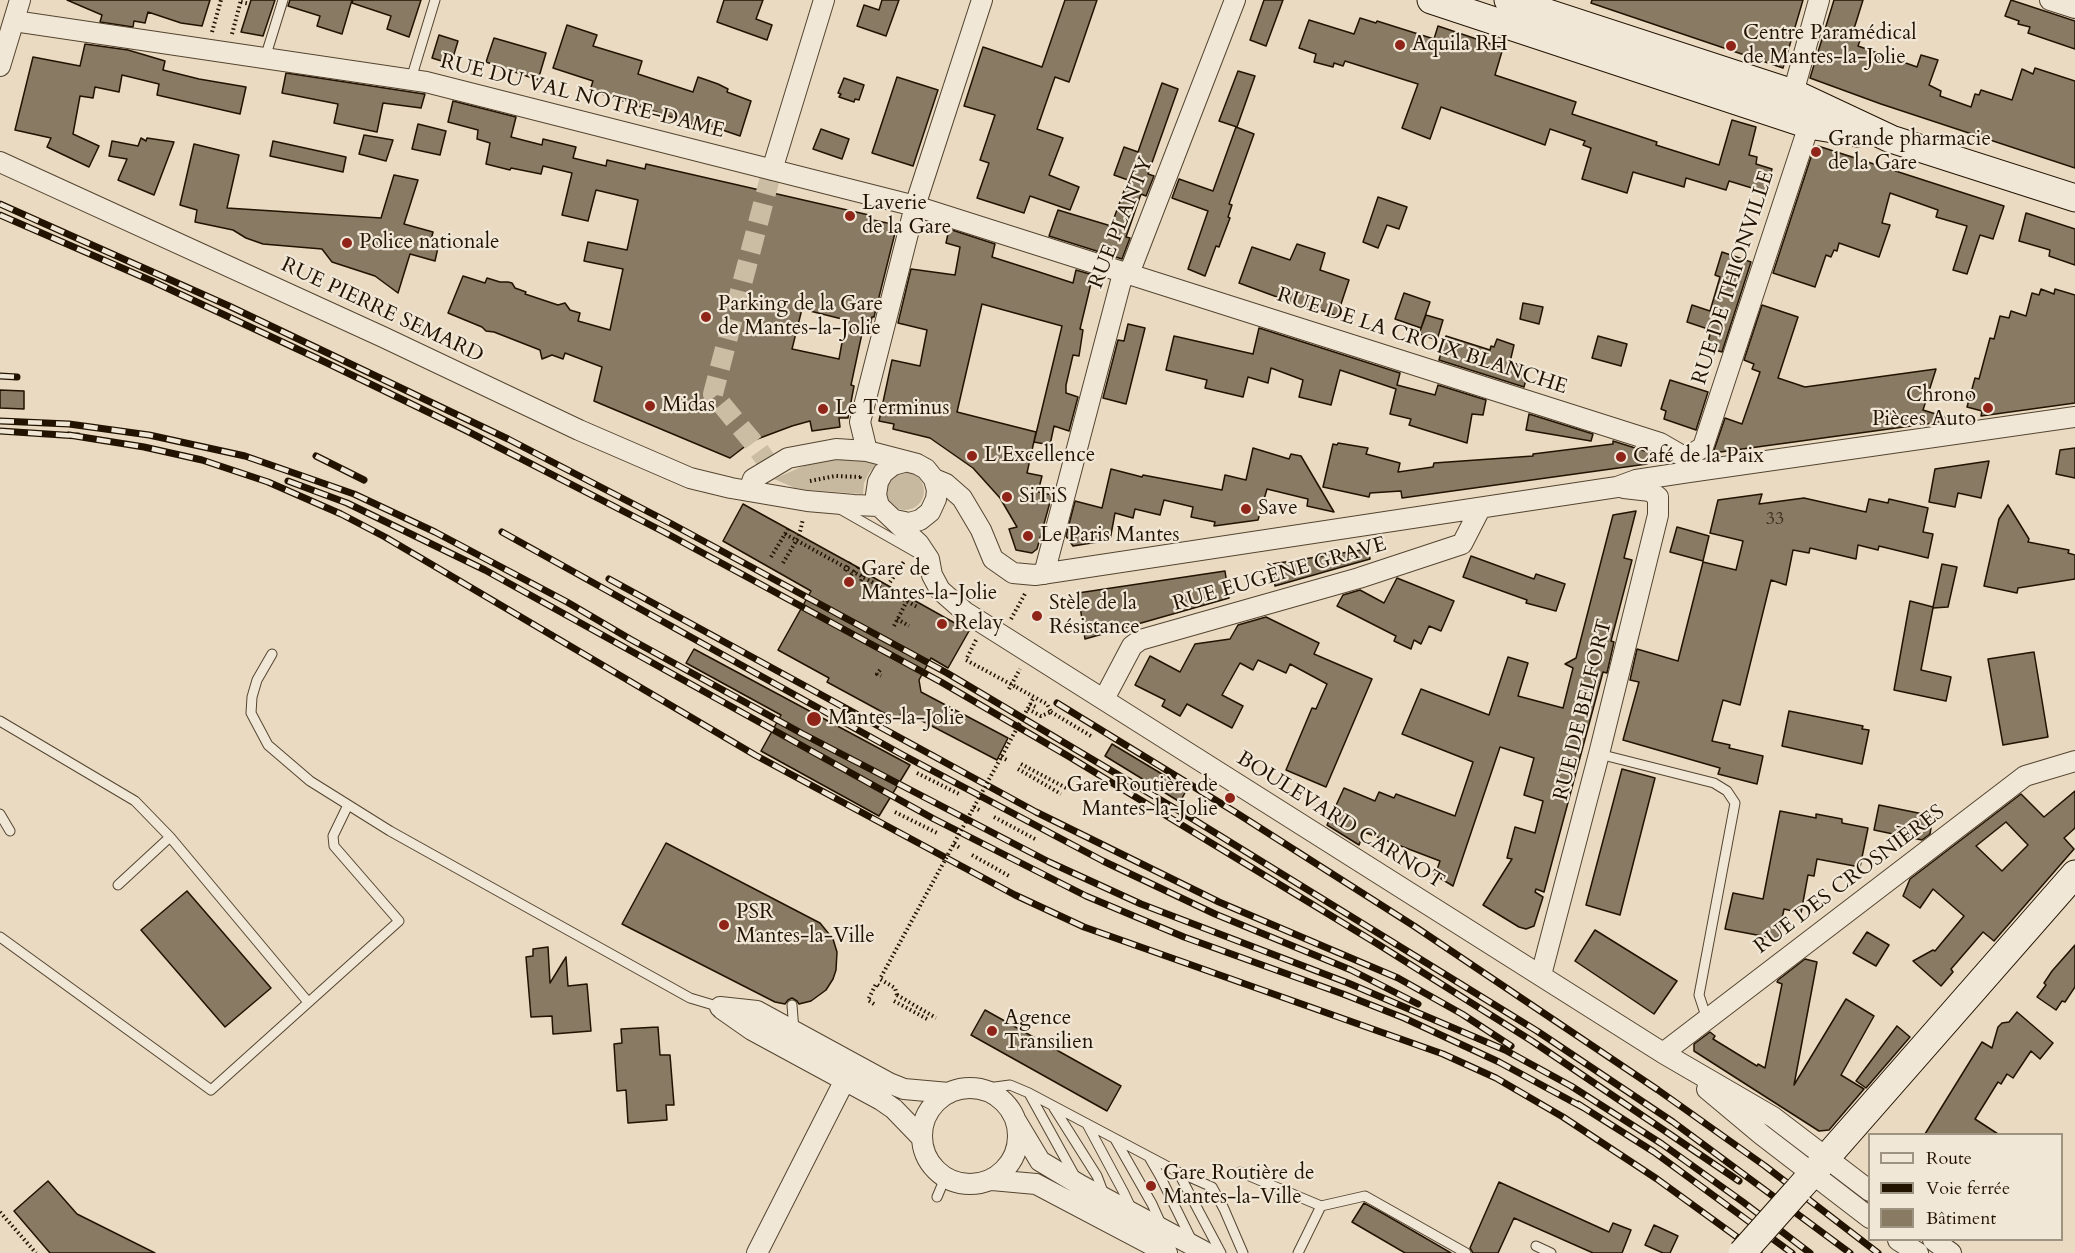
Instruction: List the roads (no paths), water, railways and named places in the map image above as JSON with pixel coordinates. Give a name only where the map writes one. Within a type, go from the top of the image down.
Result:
[{"type":"main road","points":[[1431,0],[1801,110],[2075,198]]},
{"type":"main road","points":[[1508,0],[1801,110]]},
{"type":"main road","points":[[1742,1253],[2075,874]]},
{"type":"street","points":[[0,66],[20,0]]},
{"type":"street","points":[[772,170],[824,0]]},
{"type":"street","points":[[867,451],[860,422],[915,206],[982,0]]},
{"type":"street","name":"RUE PLANTY","points":[[1039,575],[1121,281],[1132,266],[1234,0]]},
{"type":"street","name":"RUE DE THIONVILLE","points":[[1687,465],[1703,447],[1801,110],[1819,0]]},
{"type":"street","points":[[2050,0],[2075,8]]},
{"type":"street","name":"RUE DU VAL NOTRE-DAME","points":[[14,21],[438,84],[915,206],[1127,274]]},
{"type":"street","name":"RUE PIERRE SEMARD","points":[[0,162],[579,430],[690,478],[749,491],[830,504],[879,506]]},
{"type":"street","name":"RUE DE LA CROIX BLANCHE","points":[[1127,274],[1660,443],[1687,465]]},
{"type":"street","points":[[934,479],[946,484],[962,498],[981,530],[993,560],[1013,573],[1039,575],[1617,487],[1687,465],[2075,417]]},
{"type":"street","points":[[749,491],[753,479],[788,458],[836,449],[867,451],[918,464],[926,469],[934,479],[937,490],[936,499],[930,512],[920,520],[909,523],[895,520],[879,506],[876,495],[878,482],[883,473],[893,465],[904,462]]},
{"type":"street","name":"RUE DE BELFORT","points":[[1541,975],[1658,515],[1658,497],[1650,491],[1617,487]]},
{"type":"street","name":"RUE EUGÈNE GRAVE","points":[[1104,699],[1132,646],[1140,640],[1359,578],[1462,544],[1480,509]]},
{"type":"street","name":"BOULEVARD CARNOT","points":[[895,520],[913,538],[929,560],[932,575],[940,590],[964,612],[998,624],[1104,699],[1423,902],[1663,1053],[1773,1117],[1812,1174],[1868,1217]]},
{"type":"street","name":"RUE DES CROSNIÈRES","points":[[1663,1053],[2025,776],[2075,761]]},
{"type":"street","points":[[720,1007],[757,1011],[794,1031],[850,1072],[894,1109],[922,1138]]},
{"type":"street","points":[[720,1007],[752,1030],[850,1072],[904,1089],[949,1093]]},
{"type":"street","points":[[757,1253],[850,1072]]},
{"type":"street","points":[[1167,1253],[1036,1184],[992,1180],[979,1184],[960,1184],[945,1178],[933,1168],[925,1154],[922,1138],[923,1125],[928,1112],[937,1101],[949,1093],[964,1088],[980,1089],[995,1096],[1008,1105],[1040,1161],[1200,1249]]},
{"type":"street","points":[[992,1180],[1006,1168],[1015,1151],[1016,1121]]},
{"type":"street","name":"BOULEVARD CARNOT","points":[[1812,1174],[1868,1191]]},
{"type":"street","points":[[1901,1241],[1918,1253]]},
{"type":"street","points":[[1936,1241],[1951,1253]]},
{"type":"lane","points":[[266,58],[283,0]]},
{"type":"lane","points":[[411,80],[435,0]]},
{"type":"lane","points":[[830,504],[929,560]]},
{"type":"lane","points":[[272,654],[257,680],[252,697],[251,713],[268,745],[310,782],[400,836],[690,998],[720,1007]]},
{"type":"lane","points":[[0,721],[135,801],[170,837],[308,1002]]},
{"type":"lane","points":[[1599,754],[1714,783],[1727,791],[1735,803],[1699,995],[1707,1019]]},
{"type":"lane","points":[[0,937],[211,1090],[399,921],[334,846],[333,836],[348,805]]},
{"type":"lane","points":[[0,814],[10,831]]},
{"type":"lane","points":[[118,885],[170,837]]},
{"type":"lane","points":[[792,1005],[794,1031]]},
{"type":"lane","points":[[980,1089],[1010,1085],[1029,1093],[1178,1172],[1212,1187],[1224,1209],[1242,1253]]},
{"type":"lane","points":[[1029,1093],[1080,1185]]},
{"type":"lane","points":[[1052,1105],[1097,1176],[1106,1199]]},
{"type":"lane","points":[[1087,1124],[1124,1192],[1132,1213]]},
{"type":"lane","points":[[1114,1138],[1152,1204],[1163,1229]]},
{"type":"lane","points":[[1148,1156],[1200,1249]]},
{"type":"lane","points":[[1178,1172],[1221,1253]]},
{"type":"lane","points":[[1240,1172],[1322,1206],[1365,1196],[1466,1253]]},
{"type":"lane","points":[[937,1197],[945,1178]]},
{"type":"lane","points":[[1298,1253],[1322,1206]]},
{"type":"lane","points":[[1536,1246],[1551,1253]]},
{"type":"tunnel","points":[[771,467],[713,394],[772,170]]},
{"type":"railway","points":[[0,204],[229,306],[508,439],[670,523],[947,673],[1196,821],[1537,1031],[1673,1122],[1850,1253]]},
{"type":"railway","points":[[0,215],[152,281],[465,430],[664,532],[941,682],[1068,756],[1376,943],[1532,1041],[1739,1181]]},
{"type":"railway","points":[[0,376],[17,377]]},
{"type":"railway","points":[[0,421],[69,424],[149,435],[245,456],[354,494],[435,532],[567,602],[801,733],[1049,862],[1141,904],[1348,983],[1505,1050],[1571,1086],[1662,1144],[1810,1253]]},
{"type":"railway","points":[[0,431],[78,436]]},
{"type":"railway","points":[[69,435],[144,447],[202,460],[268,482],[341,514],[385,537],[755,755],[1015,895],[1084,927],[1443,1054],[1496,1078],[1563,1117],[1657,1179],[1759,1253]]},
{"type":"railway","points":[[316,456],[364,480]]},
{"type":"railway","points":[[288,481],[347,503],[485,570],[934,819],[1086,896],[1184,937],[1404,1018],[1499,1062],[1584,1108]]},
{"type":"railway","points":[[502,532],[901,754],[1103,861],[1215,914],[1351,970],[1418,1004]]},
{"type":"railway","points":[[609,579],[1036,812],[1219,902],[1398,978],[1462,1014],[1511,1046]]},
{"type":"railway","points":[[1057,703],[1235,812],[1414,926],[1658,1090],[1765,1166],[1878,1253]]},
{"type":"railway","points":[[1578,1104],[1654,1152],[1792,1253]]},
{"type":"place","name":"Aquila RH","points":[[1400,45]]},
{"type":"place","name":"Centre Paramédical de Mantes-la-Jolie","points":[[1731,46]]},
{"type":"place","name":"Grande pharmacie de la Gare","points":[[1816,152]]},
{"type":"place","name":"Laverie de la Gare","points":[[850,216]]},
{"type":"place","name":"Police nationale","points":[[347,243]]},
{"type":"place","name":"Parking de la Gare de Mantes-la-Jolie","points":[[706,317]]},
{"type":"place","name":"Midas","points":[[650,406]]},
{"type":"place","name":"Chrono Pièces Auto","points":[[1988,408]]},
{"type":"place","name":"Le Terminus","points":[[823,409]]},
{"type":"place","name":"L'Excellence","points":[[972,456]]},
{"type":"place","name":"Café de la Paix","points":[[1621,457]]},
{"type":"place","name":"SiTiS","points":[[1007,497]]},
{"type":"place","name":"Save","points":[[1246,509]]},
{"type":"place","name":"Le Paris Mantes","points":[[1028,536]]},
{"type":"place","name":"Gare de Mantes-la-Jolie","points":[[849,582]]},
{"type":"place","name":"Stèle de la Résistance","points":[[1037,616]]},
{"type":"place","name":"Relay","points":[[942,624]]},
{"type":"place","name":"Mantes-la-Jolie","points":[[814,719]]},
{"type":"place","name":"Gare Routière de Mantes-la-Jolie","points":[[1230,798]]},
{"type":"place","name":"PSR Mantes-la-Ville","points":[[724,925]]},
{"type":"place","name":"Agence Transilien","points":[[992,1031]]},
{"type":"place","name":"Gare Routière de Mantes-la-Ville","points":[[1151,1186]]}]
